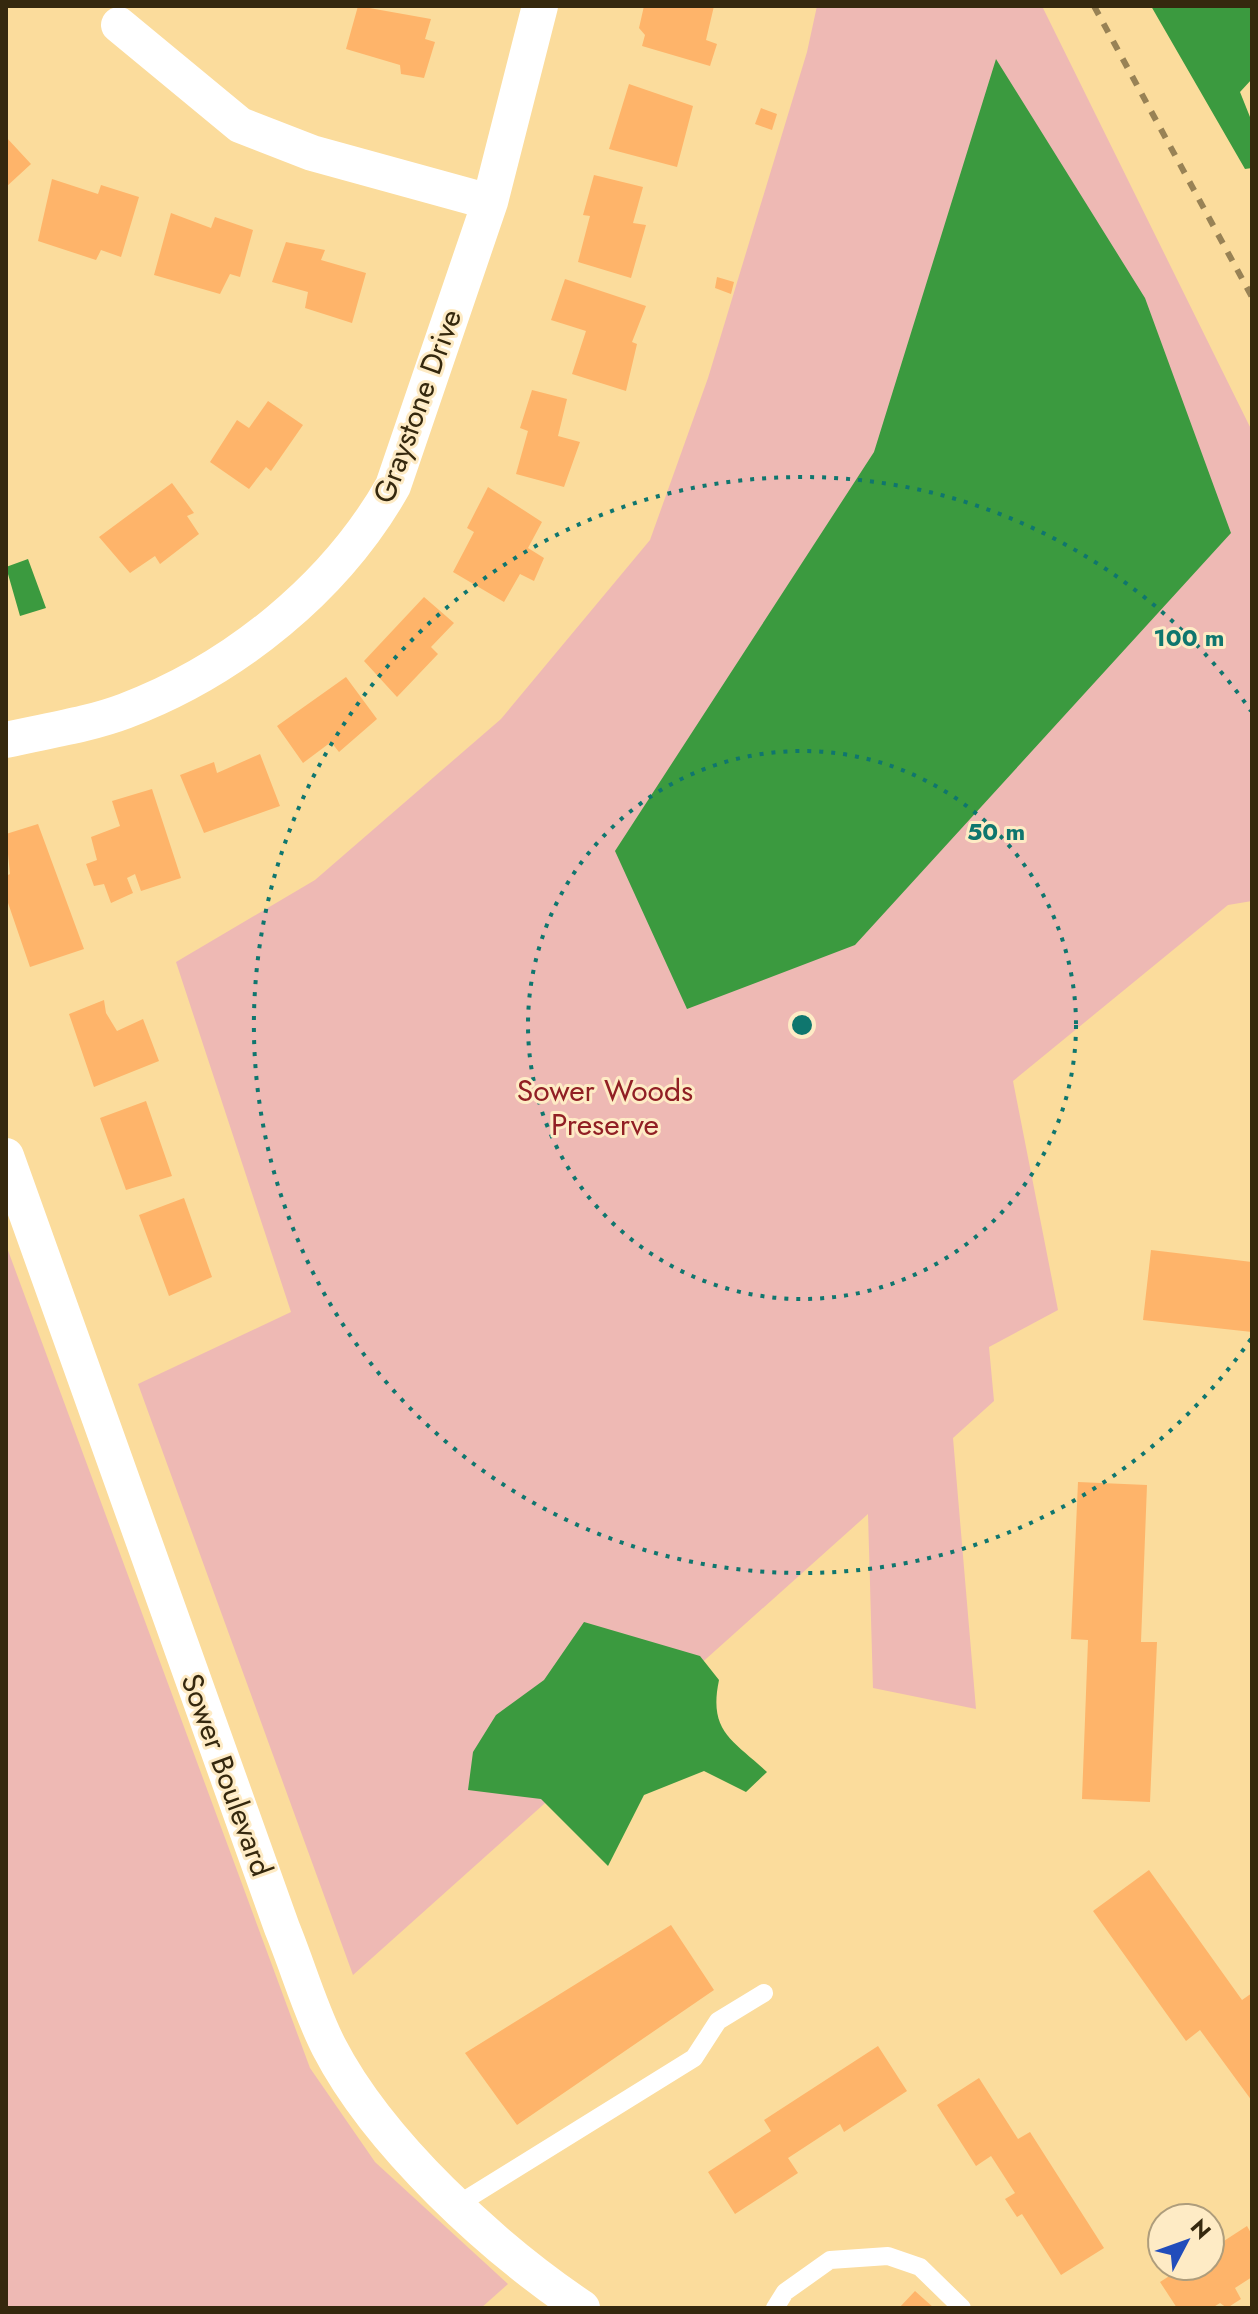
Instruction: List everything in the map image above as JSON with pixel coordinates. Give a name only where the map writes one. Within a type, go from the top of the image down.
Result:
[{"type":"street","name":"Graystone Drive","points":[[6,740],[123,712],[169,692],[233,654],[297,604],[347,556],[393,486],[490,202],[540,6]]},
{"type":"street","points":[[119,25],[240,125],[312,153],[490,202]]},
{"type":"street","name":"Sower Boulevard","points":[[6,1156],[282,1928],[330,2048],[384,2130],[529,2273],[582,2308]]},
{"type":"lane","points":[[457,2205],[694,2058],[718,2021],[764,1993]]},
{"type":"lane","points":[[775,2308],[785,2292],[830,2260],[888,2256],[920,2267],[962,2308]]},
{"type":"green space","name":"Sower Woods Preserve","points":[[817,6],[1042,6],[1252,431],[1252,901],[1228,905],[1013,1081],[1058,1310],[989,1347],[994,1401],[953,1438],[976,1709],[873,1688],[868,1514],[353,1975],[138,1384],[291,1312],[176,962],[315,880],[501,719],[650,540],[708,378],[807,52]]},
{"type":"green space","points":[[6,1245],[310,2068],[375,2162],[508,2284],[481,2308],[6,2308]]},
{"type":"shaded area","points":[[1151,6],[1252,6],[1252,79],[1240,92],[1252,122],[1252,168],[1245,169]]},
{"type":"shaded area","points":[[996,59],[1145,298],[1231,533],[855,945],[687,1009],[615,851],[874,452]]},
{"type":"shaded area","points":[[28,559],[46,608],[20,616],[6,567]]},
{"type":"shaded area","points":[[584,1622],[700,1656],[719,1680],[717,1712],[720,1724],[734,1743],[767,1772],[746,1792],[704,1771],[644,1795],[608,1866],[541,1799],[468,1790],[473,1752],[496,1715],[544,1680]]},
{"type":"building","points":[[358,6],[431,19],[425,39],[435,42],[424,78],[401,74],[400,65],[346,49]]},
{"type":"building","points":[[644,6],[714,6],[706,40],[717,44],[710,66],[642,46],[645,35],[639,28]]},
{"type":"building","points":[[629,84],[693,106],[677,167],[609,149]]},
{"type":"building","points":[[761,108],[777,114],[772,130],[755,124]]},
{"type":"building","points":[[6,137],[31,164],[6,187]]},
{"type":"building","points":[[594,175],[643,187],[633,223],[646,225],[631,278],[578,262],[590,216],[583,215]]},
{"type":"building","points":[[52,179],[98,194],[101,185],[139,197],[121,257],[101,250],[96,260],[38,241]]},
{"type":"building","points":[[171,213],[211,228],[215,217],[253,230],[240,277],[230,274],[220,294],[154,275]]},
{"type":"building","points":[[286,242],[325,250],[321,260],[366,273],[352,323],[305,308],[308,292],[272,282]]},
{"type":"building","points":[[717,277],[734,282],[731,294],[715,288]]},
{"type":"building","points":[[565,279],[646,306],[632,342],[637,344],[626,391],[572,374],[586,331],[551,320]]},
{"type":"building","points":[[532,390],[567,399],[558,436],[580,442],[564,487],[516,474],[528,431],[520,428]]},
{"type":"building","points":[[268,401],[303,425],[271,471],[266,467],[249,489],[210,462],[237,420],[249,428]]},
{"type":"building","points":[[172,483],[194,513],[187,516],[199,534],[160,564],[155,556],[130,573],[99,537]]},
{"type":"building","points":[[488,487],[542,522],[528,548],[544,558],[534,581],[520,574],[504,602],[453,572],[474,532],[467,528]]},
{"type":"building","points":[[424,597],[454,623],[431,647],[438,654],[397,697],[364,661]]},
{"type":"building","points":[[346,677],[377,719],[339,752],[331,742],[303,763],[277,726]]},
{"type":"building","points":[[260,754],[280,806],[204,833],[180,775],[214,762],[217,773]]},
{"type":"building","points":[[152,789],[181,878],[141,891],[135,874],[127,878],[133,893],[111,903],[104,884],[94,886],[86,864],[97,860],[91,837],[120,826],[112,801]]},
{"type":"building","points":[[38,824],[84,949],[30,967],[6,897],[6,876],[10,874],[6,834]]},
{"type":"building","points":[[104,1000],[106,1013],[117,1031],[143,1019],[159,1061],[94,1087],[69,1014]]},
{"type":"building","points":[[146,1101],[172,1176],[126,1190],[100,1118]]},
{"type":"building","points":[[184,1198],[212,1277],[169,1296],[139,1215]]},
{"type":"building","points":[[1151,1250],[1252,1262],[1252,1332],[1143,1320]]},
{"type":"building","points":[[1078,1482],[1147,1485],[1141,1642],[1157,1642],[1150,1802],[1082,1799],[1088,1640],[1071,1639]]},
{"type":"building","points":[[1149,1870],[1242,2000],[1252,1993],[1252,2101],[1200,2030],[1186,2041],[1093,1911]]},
{"type":"building","points":[[671,1925],[714,1990],[517,2125],[465,2053]]},
{"type":"building","points":[[878,2046],[907,2091],[844,2132],[840,2124],[788,2158],[798,2173],[735,2214],[708,2172],[771,2131],[764,2120]]},
{"type":"building","points":[[979,2078],[1018,2139],[1030,2132],[1104,2248],[1061,2275],[1022,2214],[1017,2217],[1005,2199],[1015,2193],[991,2156],[976,2166],[937,2105]]},
{"type":"building","points":[[1247,2226],[1252,2235],[1252,2277],[1235,2288],[1241,2299],[1227,2308],[1220,2303],[1212,2308],[1177,2308],[1160,2282],[1226,2282],[1226,2240]]},
{"type":"building","points":[[915,2291],[934,2308],[899,2308]]},
{"type":"railway","points":[[1094,6],[1252,297]]}]
